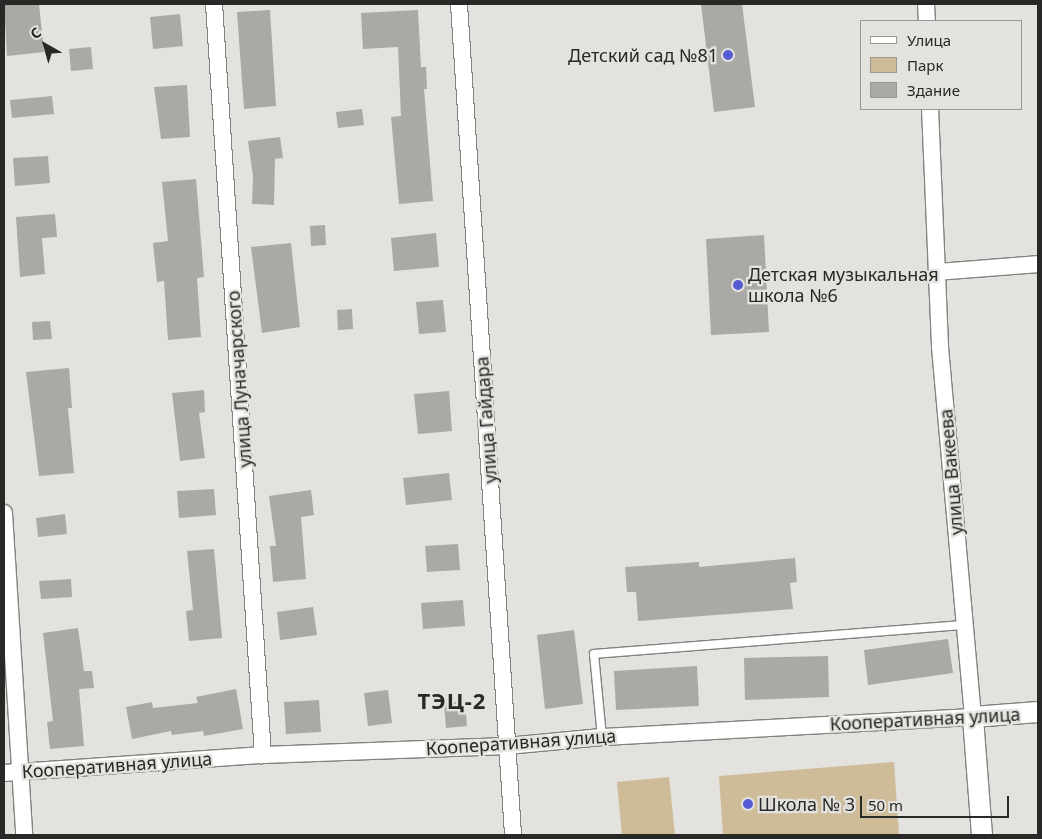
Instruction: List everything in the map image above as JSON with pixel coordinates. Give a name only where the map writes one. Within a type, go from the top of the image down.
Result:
[{"type":"street","name":"улица Луначарского","points":[[214,4],[263,755]]},
{"type":"street","name":"улица Гайдара","points":[[459,4],[513,835]]},
{"type":"street","points":[[926,4],[927,20]]},
{"type":"street","name":"улица Вакеева","points":[[930,110],[940,346],[982,835]]},
{"type":"street","points":[[937,272],[1038,264]]},
{"type":"street","points":[[4,514],[24,835]]},
{"type":"street","name":"Кооперативная улица","points":[[4,773],[263,755],[507,746],[602,737],[1038,712]]},
{"type":"lane","points":[[602,737],[594,654],[964,625]]},
{"type":"green space","points":[[894,762],[899,835],[723,835],[719,776]]},
{"type":"green space","points":[[669,777],[675,835],[622,835],[617,782]]},
{"type":"building","points":[[4,4],[39,4],[44,52],[7,56]]},
{"type":"building","name":"Детский сад №81","points":[[701,4],[742,4],[755,107],[714,112]]},
{"type":"building","points":[[270,10],[276,106],[244,109],[237,12]]},
{"type":"building","points":[[418,10],[421,67],[426,67],[427,89],[424,89],[433,201],[399,204],[391,117],[401,116],[398,47],[363,49],[361,13]]},
{"type":"building","points":[[180,14],[183,46],[153,49],[150,17]]},
{"type":"building","points":[[91,47],[93,69],[71,71],[69,49]]},
{"type":"building","points":[[187,85],[190,137],[161,139],[154,87]]},
{"type":"building","points":[[52,96],[54,114],[12,118],[10,100]]},
{"type":"building","points":[[362,109],[364,125],[338,128],[336,112]]},
{"type":"building","points":[[280,137],[283,158],[275,159],[274,205],[252,204],[253,176],[248,141]]},
{"type":"building","points":[[48,156],[50,183],[15,186],[13,158]]},
{"type":"building","points":[[196,179],[204,277],[197,278],[201,337],[168,340],[164,281],[157,282],[153,243],[168,241],[162,182]]},
{"type":"building","points":[[55,214],[57,237],[42,238],[45,274],[20,277],[16,217]]},
{"type":"building","points":[[325,225],[326,245],[311,246],[310,226]]},
{"type":"building","points":[[436,233],[439,267],[394,271],[391,238]]},
{"type":"building","name":"Детская музыкальная школа №6","points":[[764,235],[769,332],[711,335],[706,239]]},
{"type":"building","points":[[291,243],[300,327],[262,333],[251,247]]},
{"type":"building","points":[[443,300],[446,332],[419,334],[416,302]]},
{"type":"building","points":[[352,309],[353,329],[338,330],[337,310]]},
{"type":"building","points":[[50,321],[52,339],[33,340],[32,322]]},
{"type":"building","points":[[69,368],[72,408],[68,408],[74,473],[39,476],[26,372]]},
{"type":"building","points":[[204,390],[205,412],[199,413],[205,458],[180,461],[172,393]]},
{"type":"building","points":[[449,391],[452,431],[418,434],[414,394]]},
{"type":"building","points":[[449,473],[452,500],[406,505],[403,478]]},
{"type":"building","points":[[214,489],[216,515],[179,518],[177,491]]},
{"type":"building","points":[[311,490],[314,515],[301,517],[306,579],[273,582],[270,546],[276,546],[269,496]]},
{"type":"building","points":[[65,514],[67,534],[38,537],[36,518]]},
{"type":"building","points":[[458,544],[460,570],[427,572],[425,546]]},
{"type":"building","points":[[214,549],[222,638],[189,641],[186,611],[193,610],[187,551]]},
{"type":"building","points":[[795,558],[797,582],[790,583],[793,609],[638,621],[636,592],[627,592],[625,567],[699,562],[699,567]]},
{"type":"building","points":[[71,579],[72,597],[41,599],[39,581]]},
{"type":"building","points":[[463,600],[465,626],[423,629],[421,603]]},
{"type":"building","points":[[313,607],[317,635],[280,640],[277,612]]},
{"type":"building","points":[[78,628],[84,671],[92,671],[94,688],[79,689],[84,746],[50,749],[47,722],[53,721],[43,633]]},
{"type":"building","points":[[574,630],[583,704],[545,709],[537,635]]},
{"type":"building","points":[[948,639],[953,673],[868,685],[864,650]]},
{"type":"building","points":[[828,656],[829,697],[745,700],[744,658]]},
{"type":"building","points":[[697,666],[699,706],[616,710],[614,671]]},
{"type":"building","points":[[236,689],[243,729],[204,736],[203,731],[172,735],[171,731],[132,739],[126,707],[152,702],[153,708],[198,703],[196,697]]},
{"type":"building","points":[[388,690],[392,723],[368,726],[364,693]]},
{"type":"building","points":[[319,700],[321,732],[286,734],[284,702]]},
{"type":"building","points":[[465,701],[467,726],[446,728],[444,703]]},
{"type":"place","name":"Детский сад №81","points":[[728,55]]},
{"type":"place","name":"Детская музыкальная школа №6","points":[[738,285]]},
{"type":"place","name":"Школа № 3","points":[[748,804]]},
{"type":"district","name":"ТЭЦ-2","points":[[452,701]]}]
